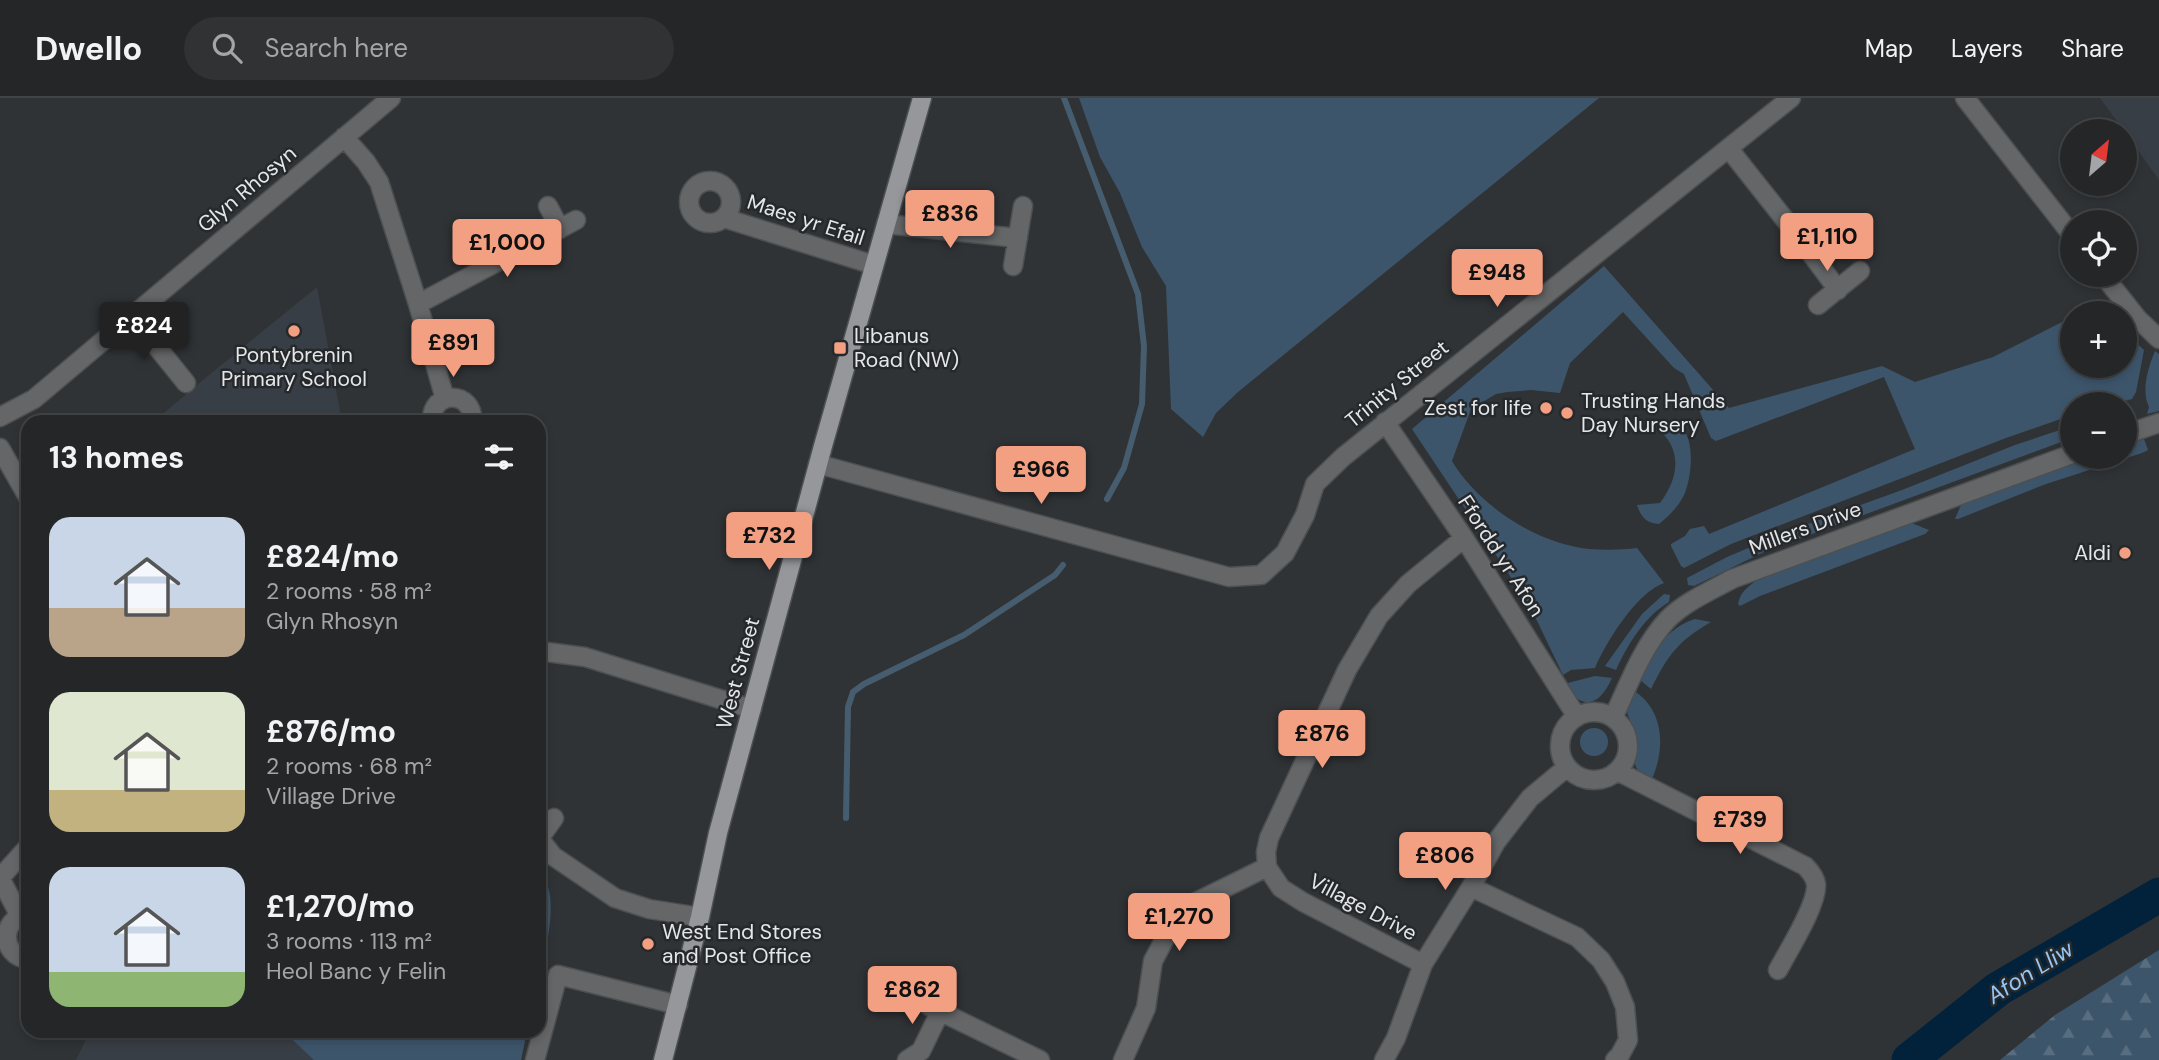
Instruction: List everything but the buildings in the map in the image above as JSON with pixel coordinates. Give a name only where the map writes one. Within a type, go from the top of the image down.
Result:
[{"type":"main road","name":"West Street","points":[[663,1060],[700,917],[718,833],[818,464],[922,98]]},
{"type":"street","name":"Glyn Rhosyn","points":[[0,417],[34,399],[391,98]]},
{"type":"street","name":"Trinity Street","points":[[818,464],[1229,578],[1261,575],[1285,553],[1305,515],[1315,484],[1343,457],[1791,98]]},
{"type":"street","points":[[1965,98],[2060,220]]},
{"type":"street","points":[[344,137],[379,182],[445,399]]},
{"type":"street","points":[[1729,149],[1838,290]]},
{"type":"street","points":[[548,206],[560,229]]},
{"type":"street","points":[[1013,266],[1023,206]]},
{"type":"street","name":"Maes yr Efail","points":[[724,218],[874,265]]},
{"type":"street","points":[[418,304],[576,220]]},
{"type":"street","points":[[886,224],[1018,238]]},
{"type":"street","points":[[1818,304],[1860,271]]},
{"type":"street","points":[[2113,287],[2138,319],[2159,339]]},
{"type":"street","points":[[132,316],[186,383]]},
{"type":"street","points":[[433,415],[434,410],[445,399],[456,398],[467,404],[471,415]]},
{"type":"street","name":"Ffordd yr Afon","points":[[1385,422],[1464,538],[1577,717]]},
{"type":"street","points":[[2137,431],[2159,423]]},
{"type":"street","points":[[0,448],[21,485]]},
{"type":"street","name":"Millers Drive","points":[[1614,718],[1647,645],[1669,618],[1689,603],[1732,579],[2060,458]]},
{"type":"street","points":[[1123,1060],[1146,1008],[1153,961],[1170,929],[1188,906],[1267,867],[1269,838],[1348,670],[1379,615],[1408,584],[1464,538]]},
{"type":"street","points":[[546,652],[585,657],[752,709]]},
{"type":"street","points":[[1595,712],[1614,718],[1626,734],[1627,754],[1617,771],[1608,777],[1586,779],[1567,767],[1560,745],[1562,734],[1568,724],[1577,717],[1595,712]]},
{"type":"street","points":[[1384,1060],[1396,1038],[1423,964],[1496,842],[1530,798],[1567,767]]},
{"type":"street","points":[[1617,771],[1805,866],[1812,873],[1816,883],[1812,905],[1779,970]]},
{"type":"street","points":[[546,829],[554,817]]},
{"type":"street","points":[[546,847],[554,856],[615,898],[649,909],[700,917]]},
{"type":"street","points":[[21,855],[0,878],[21,910]]},
{"type":"street","name":"Village Drive","points":[[1267,867],[1281,888],[1292,895],[1423,964]]},
{"type":"street","points":[[1471,887],[1577,937],[1601,960],[1615,982],[1625,1007],[1628,1040],[1615,1060]]},
{"type":"street","points":[[21,917],[11,922],[7,928],[6,942],[14,954],[21,958]]},
{"type":"street","points":[[546,1019],[558,975],[678,1005]]},
{"type":"street","points":[[907,1060],[921,1051],[934,1009],[1040,1060]]},
{"type":"street","points":[[535,1060],[541,1038]]},
{"type":"shaded area","points":[[2100,98],[2159,98],[2159,180],[2137,149],[2137,119],[2115,119]]},
{"type":"shaded area","name":"Pontybrenin Primary School","points":[[317,287],[341,415],[161,415]]},
{"type":"shaded area","points":[[87,1038],[526,1038],[521,1060],[76,1060]]},
{"type":"green space","points":[[1079,98],[1599,98],[1238,392],[1216,413],[1203,437],[1171,409],[1166,286],[1142,247],[1120,193],[1100,157]]},
{"type":"green space","points":[[1604,266],[1729,408],[1882,366],[1915,382],[1993,357],[2060,323],[2060,378],[2137,378],[2137,343],[2144,350],[2136,392],[2060,392],[2060,419],[1731,544],[1684,568],[1671,544],[1685,536],[1690,529],[1704,526],[1709,534],[1915,449],[1884,377],[1716,441],[1711,438],[1684,374],[1674,368],[1623,312],[1570,363],[1560,393],[1531,390],[1507,392],[1496,394],[1471,409],[1452,461],[1477,493],[1511,520],[1530,531],[1569,546],[1613,550],[1637,548],[1664,583],[1643,596],[1633,607],[1595,668],[1571,670],[1563,675],[1530,606],[1412,429]]},
{"type":"green space","points":[[2155,351],[2159,354],[2159,411],[2147,414],[2149,407],[2146,379]]},
{"type":"green space","points":[[1667,421],[1684,430],[1691,451],[1691,463],[1684,495],[1673,511],[1659,524],[1645,519],[1637,505],[1660,503],[1671,484],[1674,454],[1671,445],[1657,428]]},
{"type":"green space","points":[[2060,430],[2060,442],[1766,551],[1694,586],[1688,585],[1687,578],[1727,557]]},
{"type":"green space","points":[[2144,439],[2148,450],[2137,455],[2137,442]]},
{"type":"green space","points":[[2060,466],[2060,469],[2092,469],[1955,519],[1960,507],[1967,500]]},
{"type":"green space","points":[[1909,523],[1929,530],[1925,534],[1740,606],[1738,604],[1744,591],[1756,581]]},
{"type":"green space","points":[[1664,594],[1670,595],[1669,602],[1652,615],[1638,632],[1616,670],[1605,666],[1642,614]]},
{"type":"green space","points":[[1695,619],[1711,622],[1675,650],[1651,689],[1640,680],[1654,652],[1676,628]]},
{"type":"green space","points":[[1595,676],[1612,678],[1602,695],[1590,702],[1577,699],[1564,684]]},
{"type":"green space","points":[[1633,690],[1652,709],[1660,732],[1659,757],[1651,781],[1635,766],[1636,738],[1627,712]]},
{"type":"green space","points":[[1594,728],[1604,732],[1608,742],[1604,752],[1594,756],[1584,752],[1580,742],[1584,732]]},
{"type":"green space","points":[[546,881],[551,907],[546,948]]},
{"type":"green space","points":[[2159,950],[2159,1060],[2000,1060],[2055,1015]]},
{"type":"green space","points":[[290,1038],[526,1038],[521,1060],[314,1060]]},
{"type":"waterway","points":[[1064,98],[1138,294],[1144,346],[1142,404],[1124,468],[1107,499]]},
{"type":"waterway","points":[[846,818],[848,707],[853,692],[964,635],[1055,575],[1063,565]]},
{"type":"waterway","name":"Afon Lliw","points":[[1909,1060],[1998,989],[2159,895]]},
{"type":"place","name":"Pontybrenin Primary School","points":[[294,331]]},
{"type":"place","name":"Libanus Road (NW)","points":[[840,348]]},
{"type":"place","name":"Zest for life","points":[[1546,408]]},
{"type":"place","name":"Trusting Hands Day Nursery","points":[[1567,413]]},
{"type":"place","name":"Aldi","points":[[2125,553]]},
{"type":"place","name":"West End Stores and Post Office","points":[[648,944]]}]
